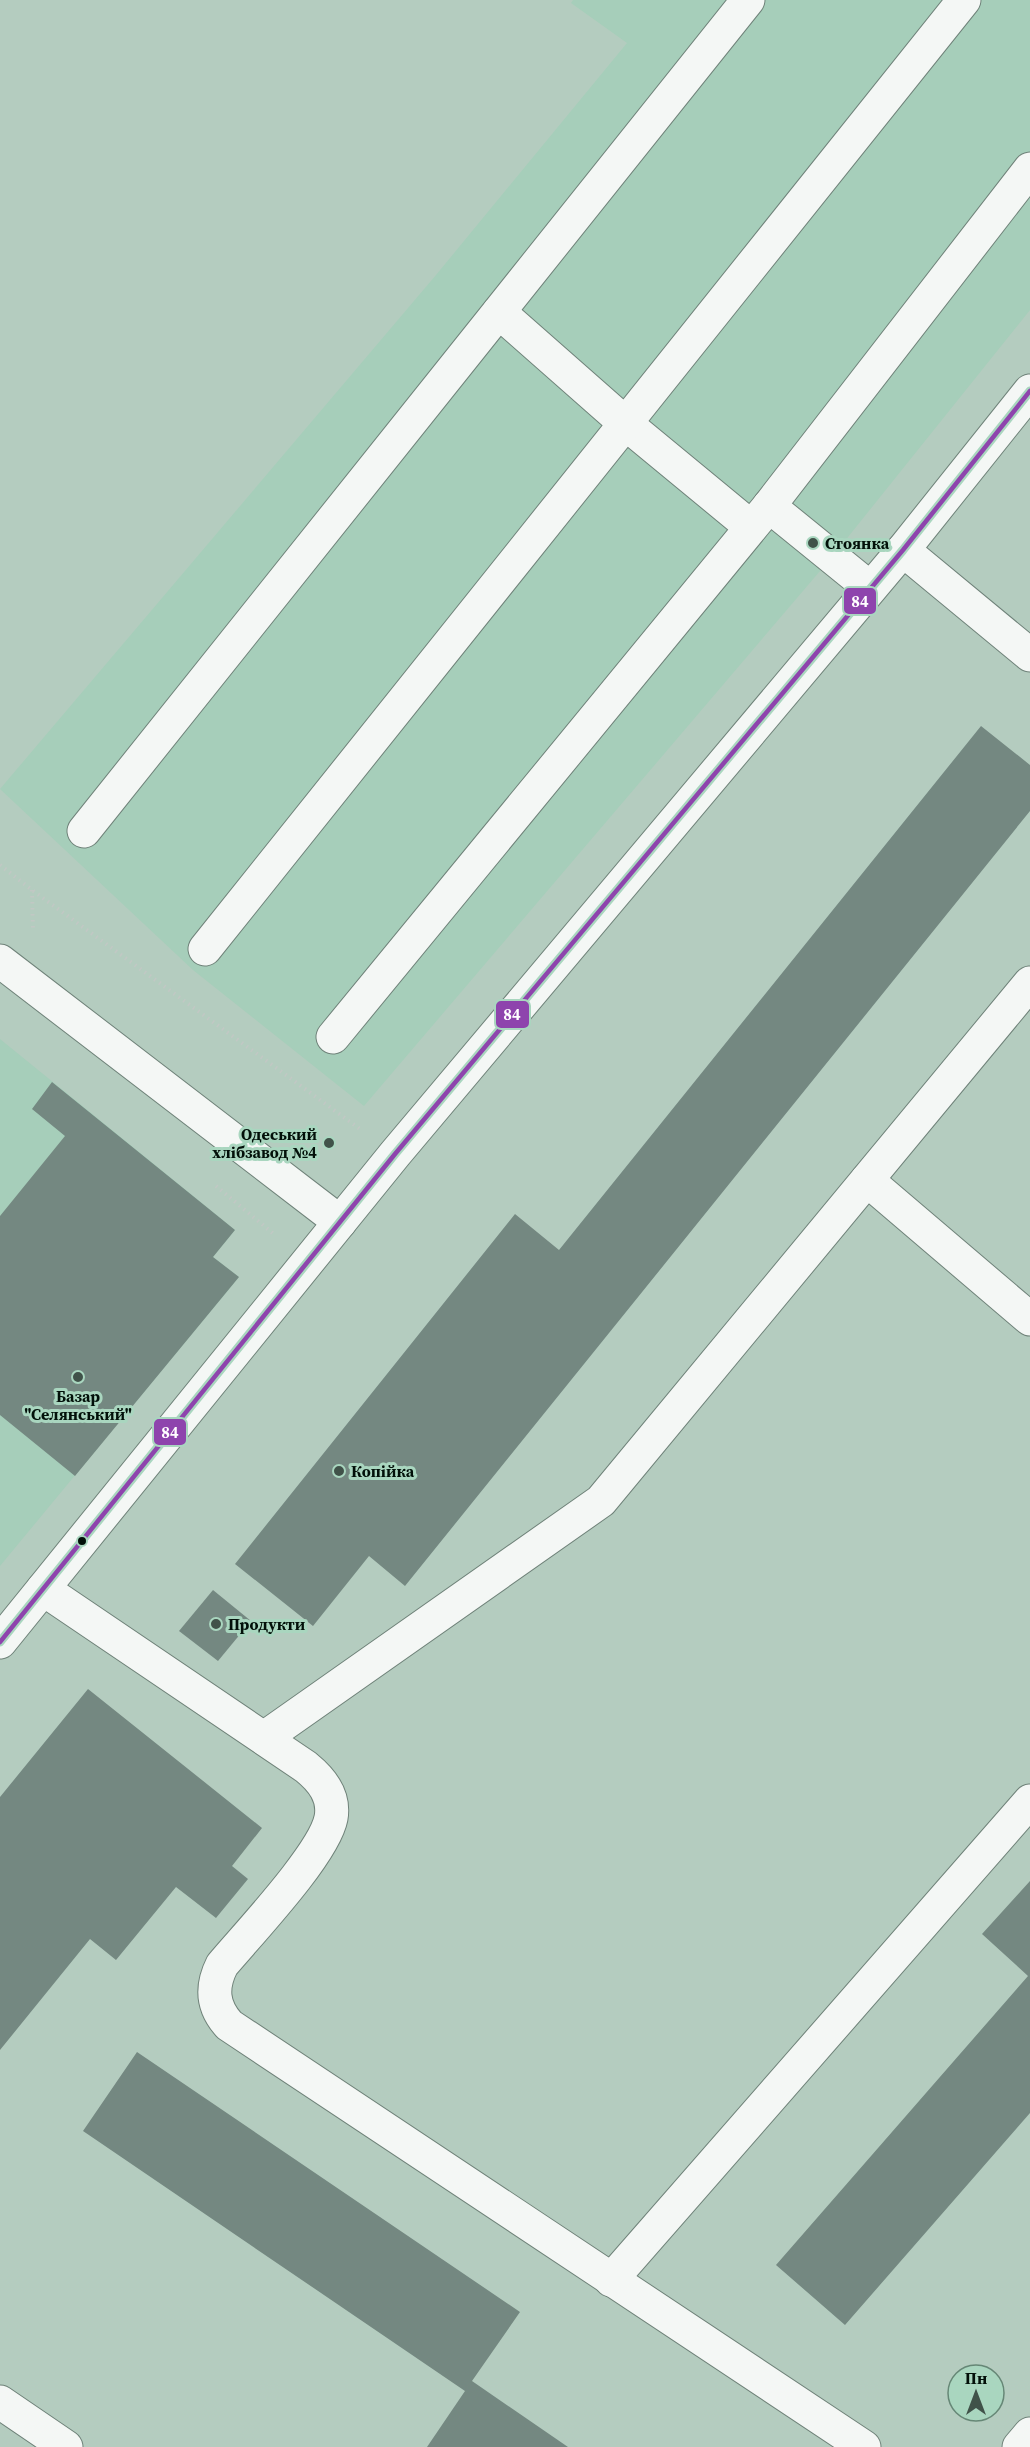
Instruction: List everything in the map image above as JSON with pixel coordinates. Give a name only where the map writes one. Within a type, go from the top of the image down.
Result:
[{"type":"street","points":[[84,831],[748,0]]},
{"type":"street","points":[[205,949],[964,0]]},
{"type":"street","points":[[333,1037],[760,516],[1030,170]]},
{"type":"street","points":[[499,312],[625,423],[870,588]]},
{"type":"street","points":[[0,1642],[395,1154],[903,550],[1030,391]]},
{"type":"street","points":[[903,550],[1030,655]]},
{"type":"street","points":[[0,961],[340,1222]]},
{"type":"street","points":[[264,1738],[601,1501],[1030,983]]},
{"type":"street","points":[[867,1180],[1030,1319]]},
{"type":"street","points":[[43,1589],[264,1738],[318,1776],[327,1788],[331,1802],[331,1816],[327,1831],[309,1861],[222,1965],[216,1977],[215,2002],[220,2015],[229,2025],[864,2447]]},
{"type":"street","points":[[611,2280],[1030,1801]]},
{"type":"street","points":[[0,2402],[66,2447]]},
{"type":"street","points":[[1019,2447],[1030,2434]]},
{"type":"path","points":[[0,865],[395,1154]]},
{"type":"shaded area","points":[[573,0],[1030,0],[1030,310],[832,557],[364,1106],[193,970],[0,789],[436,275],[627,43],[571,3]]},
{"type":"shaded area","name":"Базар \"Селянський\"","points":[[0,1039],[235,1230],[213,1257],[239,1277],[0,1566]]},
{"type":"building","points":[[981,726],[1030,765],[1030,811],[405,1586],[369,1556],[313,1626],[235,1564],[515,1214],[559,1250]]},
{"type":"building","name":"Базар \"Селянський\"","points":[[52,1082],[235,1230],[213,1257],[239,1277],[75,1476],[0,1415],[0,1216],[65,1136],[32,1109]]},
{"type":"building","points":[[213,1590],[251,1621],[218,1661],[179,1631]]},
{"type":"building","points":[[88,1689],[262,1828],[232,1866],[248,1879],[216,1918],[176,1887],[116,1960],[90,1939],[0,2050],[0,1797]]},
{"type":"building","points":[[1030,1881],[1030,2113],[845,2325],[776,2265],[1028,1976],[982,1934]]},
{"type":"building","points":[[137,2052],[520,2312],[472,2381],[568,2447],[427,2447],[465,2391],[83,2131]]},
{"type":"transit line","name":"84","points":[[0,1642],[395,1154],[903,550],[1030,391]]},
{"type":"place","name":"Стоянка","points":[[813,543]]},
{"type":"place","name":"Одеський хлібзавод №4","points":[[329,1143]]},
{"type":"place","name":"Базар \"Селянський\"","points":[[78,1377]]},
{"type":"place","name":"Копійка","points":[[339,1471]]},
{"type":"place","name":"Продукти","points":[[216,1624]]}]
